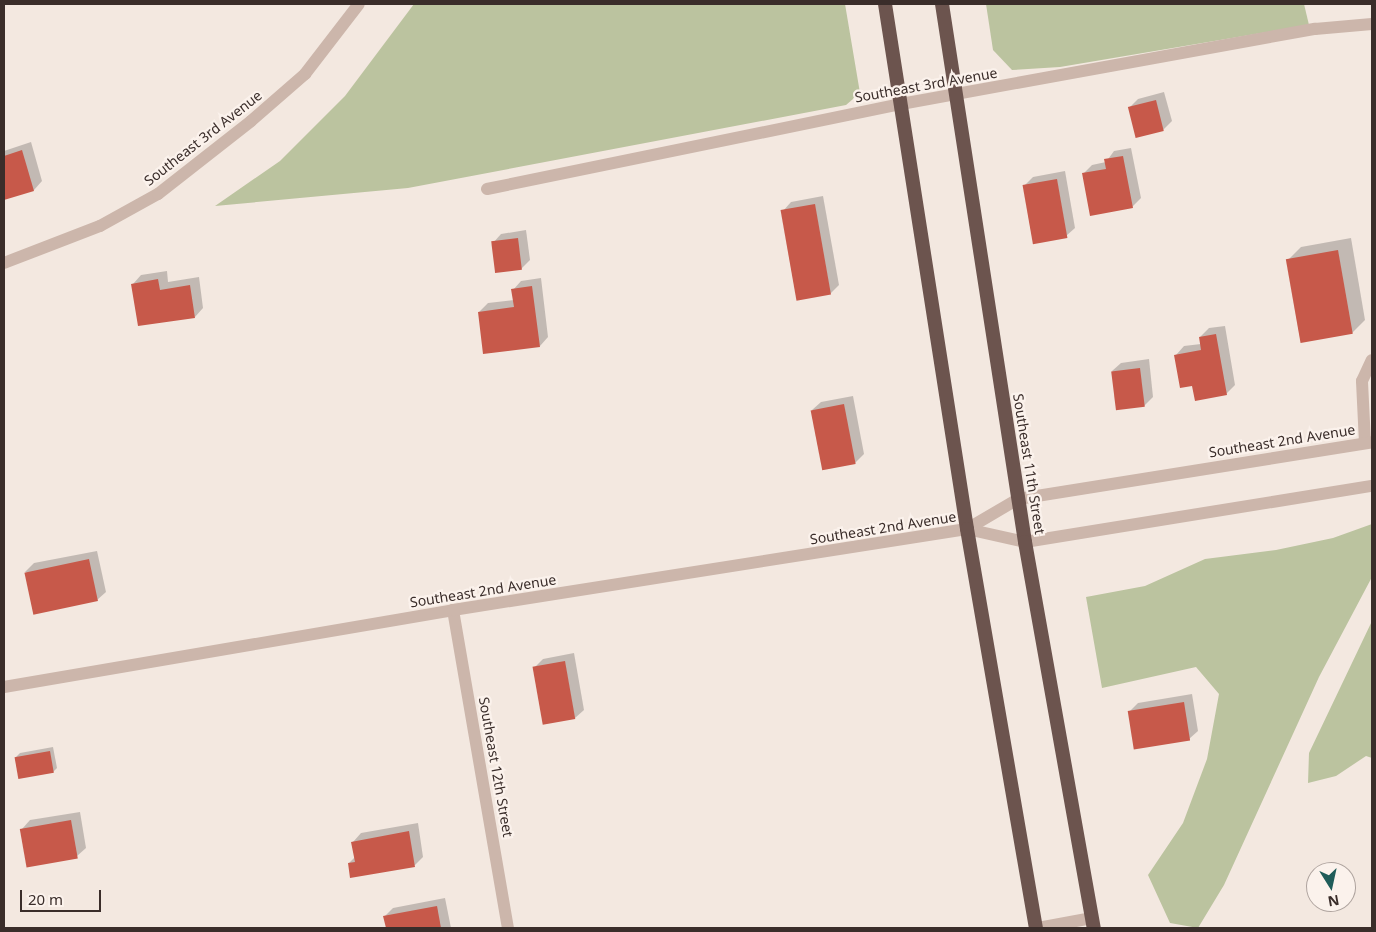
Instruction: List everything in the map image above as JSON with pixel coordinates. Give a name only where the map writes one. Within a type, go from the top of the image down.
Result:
[{"type":"highway","points":[[885,4],[967,529],[1037,928]]},
{"type":"highway","name":"Southeast 11th Street","points":[[942,4],[1025,542],[1093,923]]},
{"type":"street","name":"Southeast 3rd Avenue","points":[[4,262],[100,226],[158,194],[251,121],[305,74],[359,4]]},
{"type":"street","name":"Southeast 3rd Avenue","points":[[487,189],[901,104],[1315,29],[1372,24]]},
{"type":"street","points":[[1368,442],[1362,381],[1372,360]]},
{"type":"street","name":"Southeast 2nd Avenue","points":[[4,687],[453,610],[967,529],[1018,499],[1368,442]]},
{"type":"street","name":"Southeast 2nd Avenue","points":[[967,529],[1025,542],[1372,486]]},
{"type":"street","name":"Southeast 12th Street","points":[[453,610],[508,928]]},
{"type":"street","points":[[1037,928],[1093,923]]},
{"type":"green space","points":[[414,4],[845,4],[860,93],[846,105],[408,188],[215,206],[280,161],[345,96]]},
{"type":"green space","points":[[986,4],[1304,4],[1309,25],[1060,67],[1012,70],[993,50]]},
{"type":"green space","points":[[1372,524],[1372,577],[1319,677],[1224,885],[1198,928],[1170,923],[1148,875],[1183,823],[1207,759],[1219,694],[1196,667],[1102,688],[1086,597],[1145,586],[1205,559],[1276,550],[1333,538]]},
{"type":"green space","points":[[1372,621],[1372,758],[1366,756],[1336,776],[1308,783],[1309,753]]},
{"type":"building","points":[[1156,100],[1164,131],[1136,138],[1128,107]]},
{"type":"building","points":[[22,150],[34,191],[4,200],[4,156]]},
{"type":"building","points":[[1123,156],[1133,208],[1090,216],[1082,173],[1106,169],[1104,159]]},
{"type":"building","points":[[1057,179],[1067,238],[1033,244],[1023,185]]},
{"type":"building","points":[[815,204],[831,295],[797,301],[781,210]]},
{"type":"building","points":[[518,238],[522,270],[495,273],[491,241]]},
{"type":"building","points":[[1338,250],[1353,334],[1301,343],[1286,259]]},
{"type":"building","points":[[158,279],[160,290],[190,285],[195,318],[138,326],[131,284]]},
{"type":"building","points":[[532,286],[540,347],[483,354],[478,312],[514,307],[511,289]]},
{"type":"building","points":[[1216,334],[1227,395],[1195,401],[1192,386],[1180,388],[1174,355],[1201,350],[1199,337]]},
{"type":"building","points":[[1140,368],[1145,407],[1116,410],[1111,372]]},
{"type":"building","points":[[844,404],[856,464],[822,470],[811,410]]},
{"type":"building","points":[[89,559],[98,601],[33,615],[24,573]]},
{"type":"building","points":[[565,661],[575,719],[543,725],[533,667]]},
{"type":"building","points":[[1184,702],[1190,741],[1134,749],[1128,711]]},
{"type":"building","points":[[50,751],[54,773],[18,779],[15,757]]},
{"type":"building","points":[[71,820],[78,858],[27,867],[20,829]]},
{"type":"building","points":[[409,831],[415,867],[350,878],[348,863],[355,862],[351,842]]},
{"type":"building","points":[[437,906],[441,928],[386,928],[383,916]]}]
